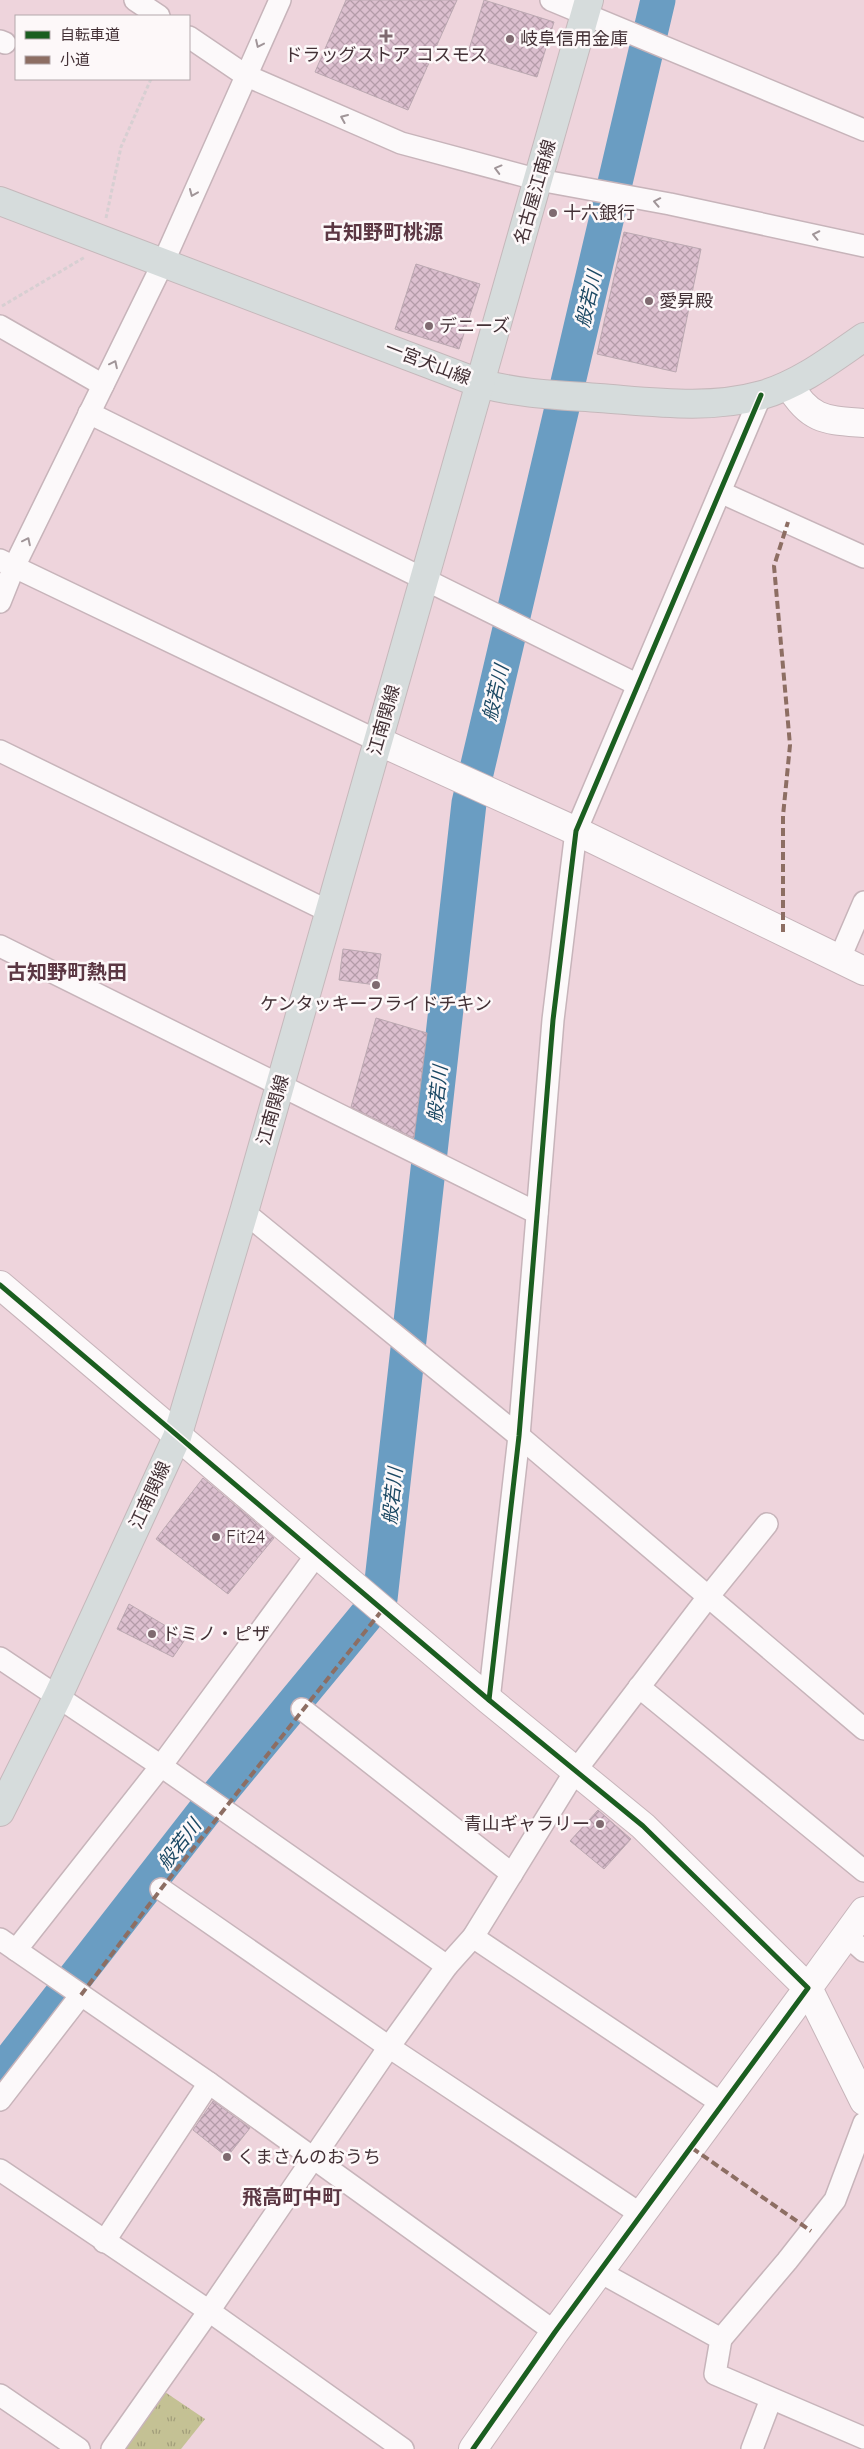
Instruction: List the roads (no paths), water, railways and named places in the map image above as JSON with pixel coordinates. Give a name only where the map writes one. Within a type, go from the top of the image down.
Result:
[{"type":"main road","name":"名古屋江南線","points":[[479,382],[539,180],[587,6]]},
{"type":"main road","name":"一宮犬山線","points":[[0,201],[479,382],[511,392],[685,405],[727,402],[761,395],[789,385],[864,337]]},
{"type":"main road","name":"江南関線","points":[[2,1803],[58,1696],[177,1437],[330,912],[479,382]]},
{"type":"street","points":[[135,0],[158,15]]},
{"type":"street","points":[[0,602],[7,563],[89,413],[163,263],[244,75],[280,0]]},
{"type":"street","points":[[551,0],[587,6],[864,130]]},
{"type":"street","points":[[190,38],[244,75],[401,142],[539,180],[670,204],[864,246]]},
{"type":"street","points":[[0,326],[103,385]]},
{"type":"street","points":[[789,385],[798,402],[819,418],[864,423]]},
{"type":"street","points":[[489,1700],[519,1436],[553,1020],[576,830],[761,395]]},
{"type":"street","points":[[89,413],[424,577],[638,685]]},
{"type":"street","points":[[720,492],[864,556]]},
{"type":"street","points":[[7,563],[378,741],[576,830],[864,971]]},
{"type":"street","points":[[0,752],[330,912]]},
{"type":"street","points":[[839,960],[864,902]]},
{"type":"street","points":[[0,946],[537,1213]]},
{"type":"street","points":[[244,1212],[519,1436],[864,1729]]},
{"type":"street","points":[[0,1285],[489,1700],[643,1826],[808,1988],[864,2101]]},
{"type":"street","points":[[112,2449],[209,2311],[389,2047],[447,1966],[473,1937],[576,1770],[708,1597],[767,1524]]},
{"type":"street","points":[[317,1554],[161,1766],[8,1945],[208,2083],[556,2332]]},
{"type":"street","points":[[0,1658],[161,1766],[447,1966]]},
{"type":"street","points":[[639,1687],[864,1871]]},
{"type":"street","points":[[302,1709],[512,1874]]},
{"type":"street","points":[[161,1890],[389,2047],[642,2215]]},
{"type":"street","points":[[473,2449],[556,2332],[808,1988],[855,1943],[864,1911]]},
{"type":"street","points":[[473,1937],[724,2105]]},
{"type":"street","points":[[0,2100],[81,1995]]},
{"type":"street","points":[[104,2242],[208,2083]]},
{"type":"street","points":[[864,2123],[834,2200],[787,2261],[721,2338],[715,2374],[864,2438]]},
{"type":"street","points":[[0,2170],[104,2242],[209,2311],[403,2449]]},
{"type":"street","points":[[600,2272],[721,2338]]},
{"type":"street","points":[[0,2395],[79,2449]]},
{"type":"street","points":[[752,2449],[771,2398]]},
{"type":"waterway","name":"般若川","points":[[0,2074],[204,1812],[380,1599],[469,803],[658,0]]},
{"type":"place","name":"ドラッグストア コスモス","points":[[386,36]]},
{"type":"place","name":"岐阜信用金庫","points":[[510,39]]},
{"type":"place","name":"十六銀行","points":[[553,213]]},
{"type":"place","name":"愛昇殿","points":[[649,301]]},
{"type":"place","name":"デニーズ","points":[[429,326]]},
{"type":"place","name":"ケンタッキーフライドチキン","points":[[376,985]]},
{"type":"place","name":"Fit24","points":[[216,1537]]},
{"type":"place","name":"ドミノ・ピザ","points":[[152,1634]]},
{"type":"place","name":"青山ギャラリー","points":[[600,1824]]},
{"type":"place","name":"くまさんのおうち","points":[[227,2157]]},
{"type":"district","name":"古知野町桃源","points":[[383,232]]},
{"type":"district","name":"古知野町熱田","points":[[67,972]]},
{"type":"district","name":"飛高町中町","points":[[292,2197]]}]
